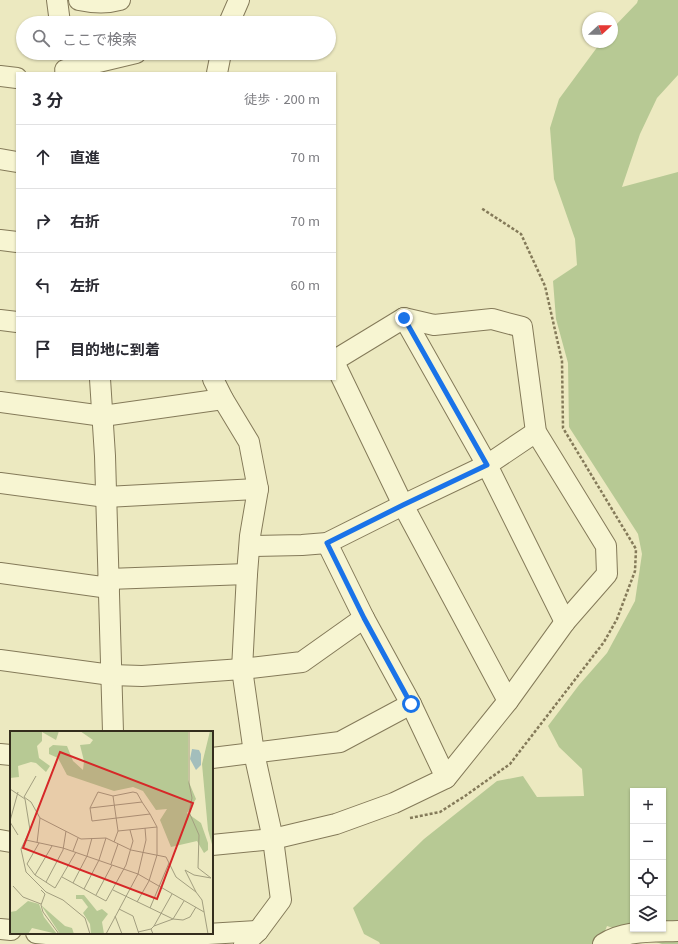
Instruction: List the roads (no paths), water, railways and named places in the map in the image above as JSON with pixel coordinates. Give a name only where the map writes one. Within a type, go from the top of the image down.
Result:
[{"type":"street","points":[[57,0],[59,16]]},
{"type":"street","points":[[79,0],[109,3],[120,0]]},
{"type":"street","points":[[232,16],[239,0]]},
{"type":"street","points":[[64,65],[94,60]]},
{"type":"street","points":[[217,72],[220,60]]},
{"type":"street","points":[[0,76],[16,78]]},
{"type":"street","points":[[0,159],[16,162]]},
{"type":"street","points":[[0,240],[16,242]]},
{"type":"street","points":[[404,318],[487,465],[565,622]]},
{"type":"street","points":[[213,845],[273,839],[336,824],[394,803],[446,778],[508,701],[565,622],[607,574],[606,546],[536,432],[522,327],[492,319],[434,325],[404,318],[336,359]]},
{"type":"street","points":[[0,320],[16,322]]},
{"type":"street","points":[[336,366],[403,505],[508,701]]},
{"type":"street","points":[[100,380],[106,497],[113,731]]},
{"type":"street","points":[[214,380],[249,442],[258,489],[247,574],[242,669],[254,753],[273,839],[281,900],[258,931],[244,944]]},
{"type":"street","points":[[0,402],[102,416],[223,399]]},
{"type":"street","points":[[250,546],[327,543],[487,465],[536,432]]},
{"type":"street","points":[[0,483],[106,497],[258,489]]},
{"type":"street","points":[[327,543],[364,618],[411,704],[446,778]]},
{"type":"street","points":[[0,573],[108,584],[247,574]]},
{"type":"street","points":[[0,660],[111,675],[142,676],[242,669],[302,662],[364,618]]},
{"type":"street","points":[[213,758],[340,742],[411,704]]},
{"type":"street","points":[[0,754],[10,756]]},
{"type":"street","points":[[0,840],[10,842]]},
{"type":"street","points":[[0,929],[10,930]]},
{"type":"street","points":[[213,934],[258,931]]},
{"type":"street","points":[[603,944],[612,938],[639,932],[678,931]]},
{"type":"street","points":[[46,934],[87,938],[141,938],[208,934]]}]
